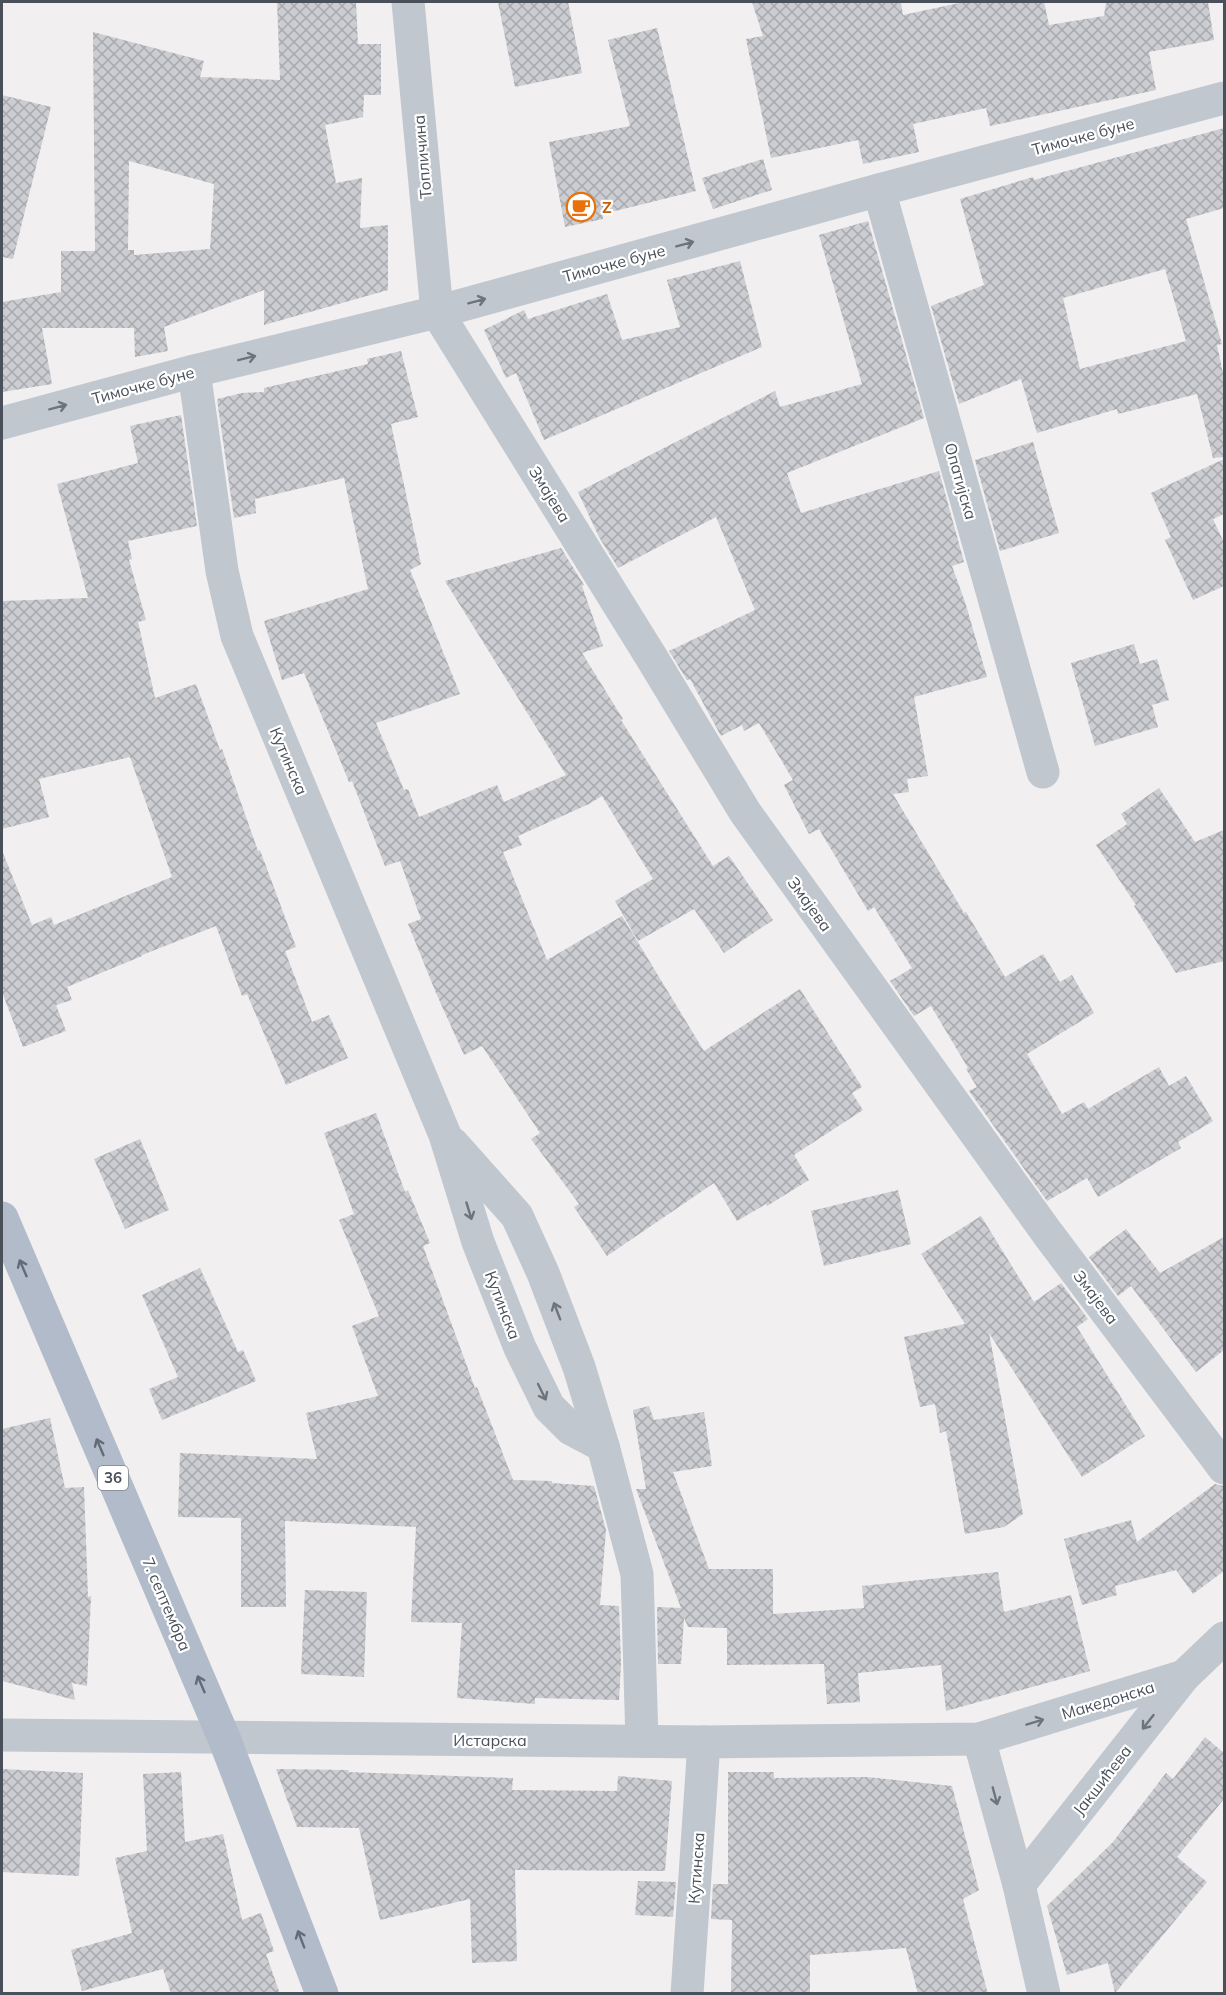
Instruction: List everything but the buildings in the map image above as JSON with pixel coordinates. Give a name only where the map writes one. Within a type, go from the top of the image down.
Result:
[{"type":"main road","name":"7. септембра","points":[[2,1218],[224,1738],[322,1994]]},
{"type":"street","name":"Топличина","points":[[408,2],[437,312]]},
{"type":"street","name":"Тимочке буне","points":[[2,423],[194,371],[437,312],[1224,98]]},
{"type":"street","name":"Опатијска","points":[[879,190],[1043,772]]},
{"type":"street","name":"Змајева","points":[[437,312],[745,812],[1048,1234],[1224,1468]]},
{"type":"street","name":"Кутинска","points":[[194,371],[222,571],[237,636],[445,1135],[483,1252],[520,1348],[549,1407],[571,1429],[603,1446]]},
{"type":"street","name":"Кутинска","points":[[445,1135],[517,1216],[543,1273],[579,1367],[637,1574],[642,1741]]},
{"type":"street","name":"Македонска","points":[[979,1739],[1184,1676],[1224,1638]]},
{"type":"street","name":"Јакшићева","points":[[1019,1885],[1184,1676]]},
{"type":"street","name":"Истарска","points":[[2,1735],[704,1742],[979,1739]]},
{"type":"street","points":[[979,1739],[1019,1885],[1044,1994]]},
{"type":"street","name":"Кутинска","points":[[687,1994],[704,1742]]},
{"type":"place","name":"Z","points":[[581,207]]}]
